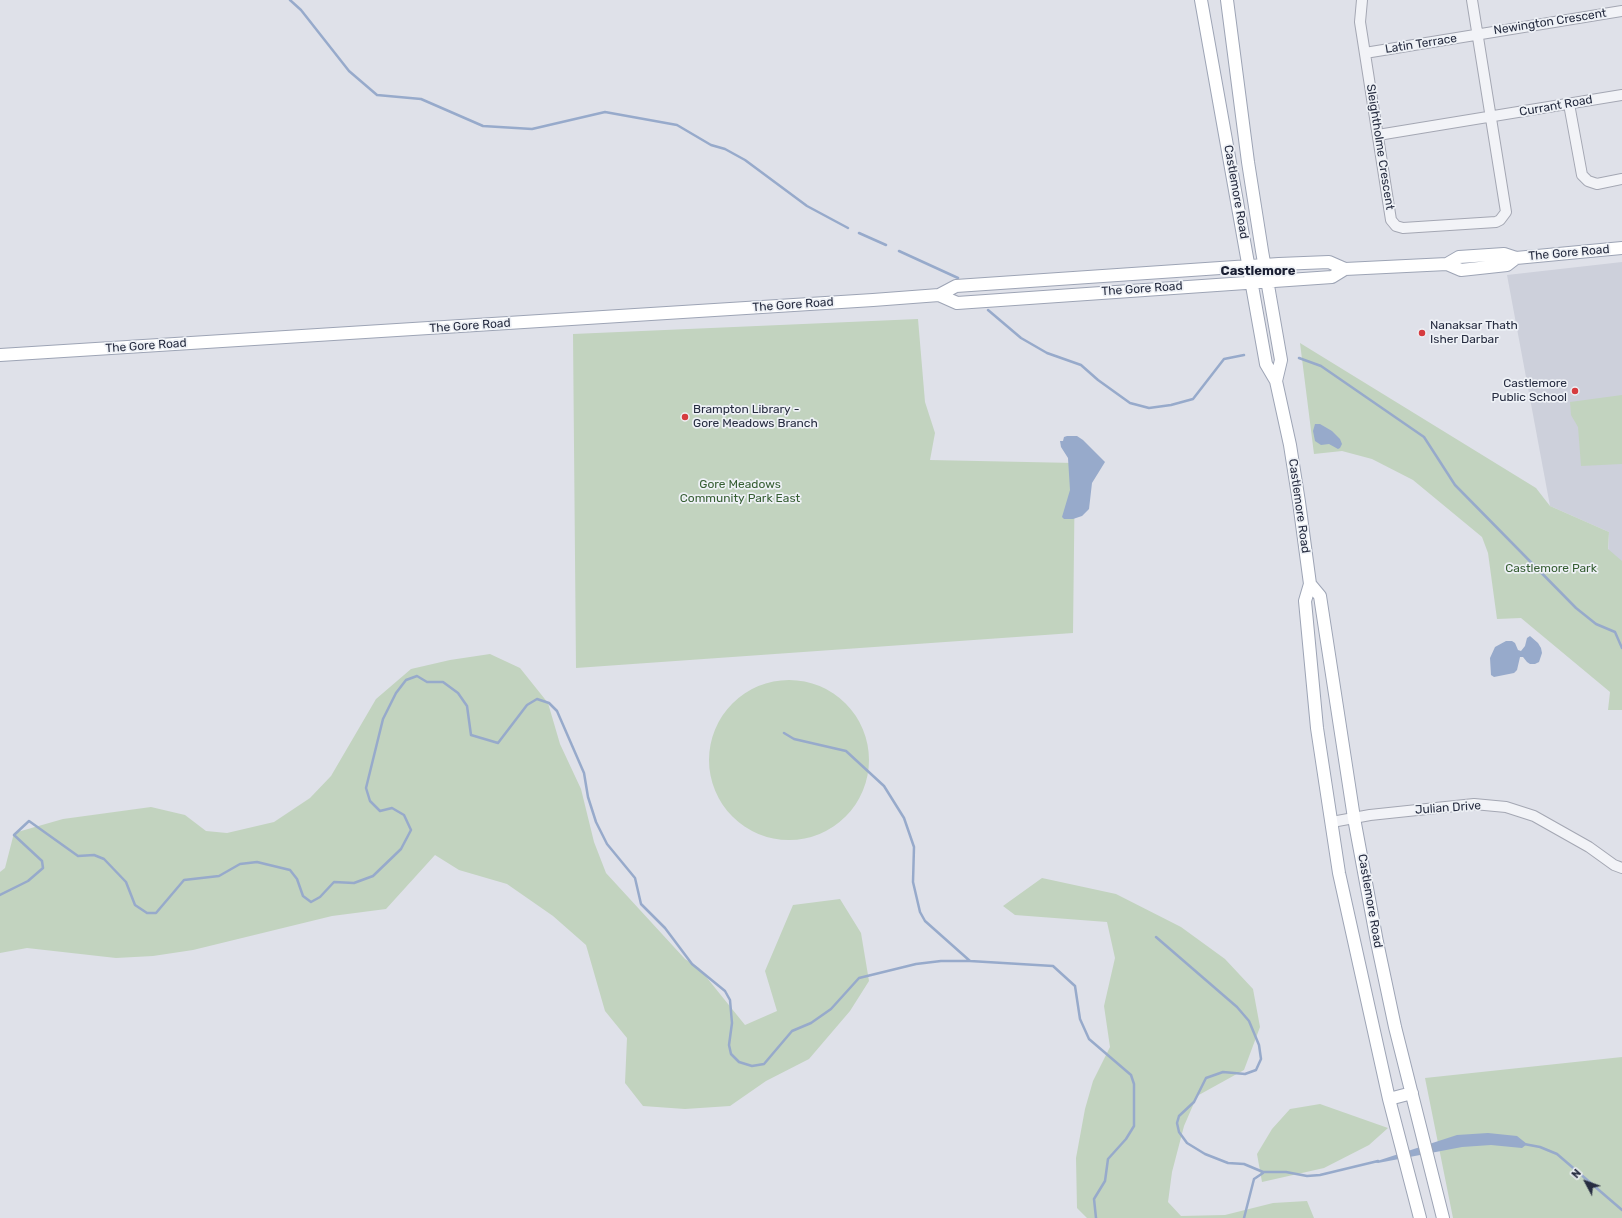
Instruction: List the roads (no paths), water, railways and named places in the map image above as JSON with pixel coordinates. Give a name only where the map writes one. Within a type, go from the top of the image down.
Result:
[{"type":"main road","name":"Castlemore Road","points":[[1201,0],[1266,364],[1276,381],[1291,451],[1310,584],[1305,601],[1317,728],[1339,873],[1389,1099],[1420,1218]]},
{"type":"main road","name":"Castlemore Road","points":[[1227,0],[1248,162],[1281,360],[1276,381]]},
{"type":"main road","name":"The Gore Road","points":[[939,296],[956,286],[1329,262],[1345,269],[1447,264],[1459,257],[1504,254],[1516,258],[1622,248]]},
{"type":"main road","name":"The Gore Road","points":[[0,355],[939,296],[957,303],[1332,277],[1345,269]]},
{"type":"main road","points":[[1012,283],[1013,299]]},
{"type":"main road","name":"Castlemore Road","points":[[1310,584],[1320,596],[1354,818],[1377,942],[1395,1027],[1444,1218]]},
{"type":"main road","points":[[1374,1032],[1395,1027]]},
{"type":"main road","points":[[1389,1099],[1412,1093]]},
{"type":"street","name":"Sleightholme Crescent","points":[[1362,0],[1360,22],[1391,220],[1396,226],[1403,228],[1496,222],[1500,220],[1506,212],[1472,0]]},
{"type":"street","name":"Newington Crescent","points":[[1478,34],[1622,11]]},
{"type":"street","name":"Latin Terrace","points":[[1365,53],[1478,34]]},
{"type":"street","name":"Currant Road","points":[[1378,135],[1622,95]]},
{"type":"street","points":[[1569,104],[1582,175],[1588,181],[1597,184],[1622,179]]},
{"type":"street","name":"Julian Drive","points":[[1332,822],[1370,815],[1474,804],[1506,807],[1534,816],[1589,847],[1622,868]]},
{"type":"water","points":[[1315,424],[1320,424],[1332,431],[1340,439],[1342,444],[1340,448],[1338,449],[1329,444],[1321,445],[1315,441],[1313,431]]},
{"type":"water","points":[[1077,436],[1083,440],[1105,462],[1092,483],[1089,509],[1082,516],[1073,519],[1064,519],[1062,517],[1070,490],[1068,458],[1061,447],[1060,441],[1063,441],[1064,437]]},
{"type":"water","points":[[1530,636],[1541,648],[1542,653],[1539,662],[1530,664],[1523,657],[1520,657],[1517,670],[1514,673],[1494,677],[1491,675],[1490,658],[1495,647],[1506,641],[1512,641],[1515,643],[1518,650],[1521,651],[1525,646],[1527,638]]},
{"type":"water","points":[[1488,1133],[1517,1136],[1527,1144],[1522,1148],[1491,1145],[1462,1147],[1378,1163],[1374,1162],[1457,1135]]},
{"type":"waterway","points":[[290,0],[301,10],[349,71],[377,95],[421,99],[483,126],[532,129],[605,112],[677,125],[711,145],[725,149],[745,160],[807,206],[848,228]]},
{"type":"waterway","points":[[859,233],[886,245]]},
{"type":"waterway","points":[[899,251],[958,278]]},
{"type":"waterway","points":[[988,310],[1021,338],[1047,353],[1081,365],[1098,380],[1130,403],[1149,408],[1171,405],[1193,399],[1224,359],[1244,355]]},
{"type":"waterway","points":[[1299,358],[1321,366],[1424,437],[1455,485],[1576,608],[1596,624],[1615,632],[1622,648]]},
{"type":"waterway","points":[[0,895],[28,881],[43,868],[42,861],[14,835],[29,821],[78,856],[94,855],[104,859],[126,882],[135,905],[147,913],[156,913],[184,880],[219,876],[240,864],[257,862],[290,870],[297,879],[303,896],[311,902],[320,897],[334,882],[354,883],[373,876],[401,849],[411,830],[404,815],[392,808],[380,811],[370,801],[366,788],[383,719],[396,693],[406,680],[417,676],[427,682],[443,682],[458,693],[467,706],[471,735],[498,743],[527,705],[537,699],[549,703],[557,711],[584,773],[588,797],[596,822],[607,844],[635,878],[641,904],[665,928],[692,964],[725,991],[730,1000],[732,1023],[729,1045],[731,1054],[739,1062],[752,1066],[764,1064],[792,1031],[811,1023],[831,1009],[859,978],[916,964],[941,961],[970,961],[1053,966],[1075,986],[1080,1019],[1089,1039],[1131,1075],[1134,1084],[1134,1126],[1126,1139],[1108,1159],[1105,1181],[1094,1199],[1096,1218]]},
{"type":"waterway","points":[[784,733],[794,739],[846,751],[884,786],[904,818],[914,847],[913,882],[920,912],[925,921],[970,961]]},
{"type":"waterway","points":[[1156,937],[1237,1007],[1249,1021],[1259,1045],[1261,1059],[1256,1070],[1245,1074],[1223,1072],[1206,1078],[1194,1102],[1179,1116],[1177,1123],[1179,1132],[1187,1143],[1205,1154],[1228,1163],[1244,1164],[1263,1172],[1286,1172],[1307,1176],[1320,1175],[1378,1161]]},
{"type":"waterway","points":[[1524,1144],[1540,1147],[1557,1154],[1622,1210]]},
{"type":"waterway","points":[[1244,1218],[1254,1179],[1263,1173]]},
{"type":"place","name":"Nanaksar Thath Isher Darbar","points":[[1422,333]]},
{"type":"place","name":"Castlemore Public School","points":[[1575,391]]},
{"type":"place","name":"Brampton Library - Gore Meadows Branch","points":[[685,417]]},
{"type":"district","name":"Castlemore","points":[[1258,271]]},
{"type":"park label","name":"Gore Meadows Community Park East","points":[[740,492]]},
{"type":"park label","name":"Castlemore Park","points":[[1551,569]]}]
